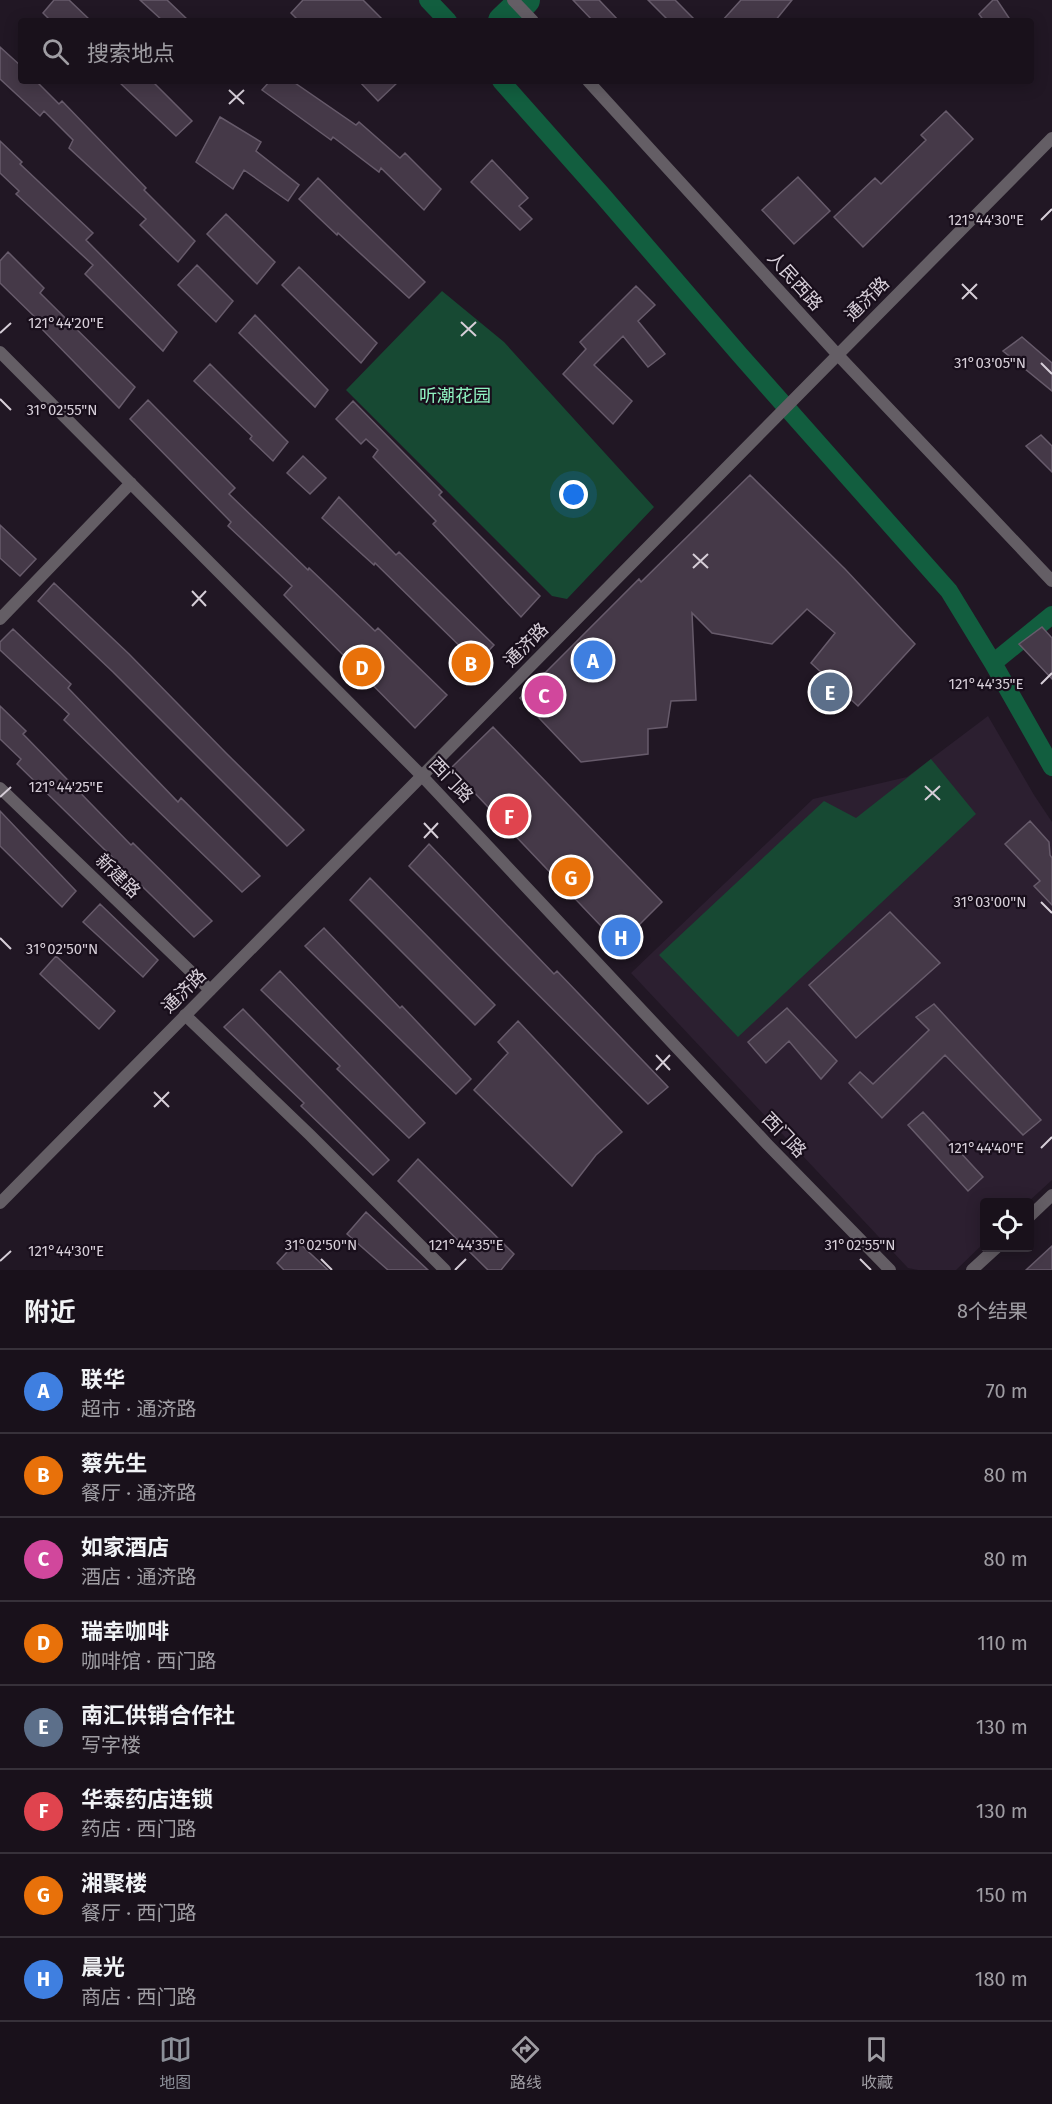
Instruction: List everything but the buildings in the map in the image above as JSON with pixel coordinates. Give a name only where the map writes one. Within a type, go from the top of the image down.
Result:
[{"type":"street","points":[[513,0],[530,18]]},
{"type":"street","name":"人民西路","points":[[591,84],[837,354],[1052,581]]},
{"type":"street","name":"通济路","points":[[0,1203],[1052,138]]},
{"type":"street","name":"西门路","points":[[0,352],[422,776],[768,1145],[890,1270]]},
{"type":"street","points":[[0,619],[131,483]]},
{"type":"street","name":"新建路","points":[[0,788],[210,990]]},
{"type":"street","points":[[185,1015],[310,1135],[445,1270]]},
{"type":"street","points":[[1034,1211],[1052,1195]]},
{"type":"street","points":[[972,1270],[992,1252]]},
{"type":"shaded area","points":[[988,716],[1052,822],[1052,1180],[1032,1198],[980,1198],[980,1247],[956,1270],[908,1268],[631,973],[813,799],[907,777]]},
{"type":"green space","name":"听潮花园","points":[[442,291],[504,342],[654,507],[567,599],[552,596],[346,390]]},
{"type":"green space","points":[[931,759],[976,814],[738,1037],[659,955],[824,801],[856,818]]},
{"type":"waterway","points":[[428,0],[445,18]]},
{"type":"waterway","points":[[506,18],[525,0]]},
{"type":"waterway","points":[[504,84],[949,591],[1052,767]]},
{"type":"waterway","points":[[993,663],[1052,615]]},
{"type":"place","name":"联华","points":[[593,660]]},
{"type":"place","name":"蔡先生","points":[[471,663]]},
{"type":"place","name":"瑞幸咖啡","points":[[362,667]]},
{"type":"place","name":"南汇供销合作社","points":[[830,692]]},
{"type":"place","name":"如家酒店","points":[[544,695]]},
{"type":"place","name":"华泰药店连锁","points":[[509,816]]},
{"type":"place","name":"湘聚楼","points":[[571,877]]},
{"type":"place","name":"晨光","points":[[621,937]]}]
